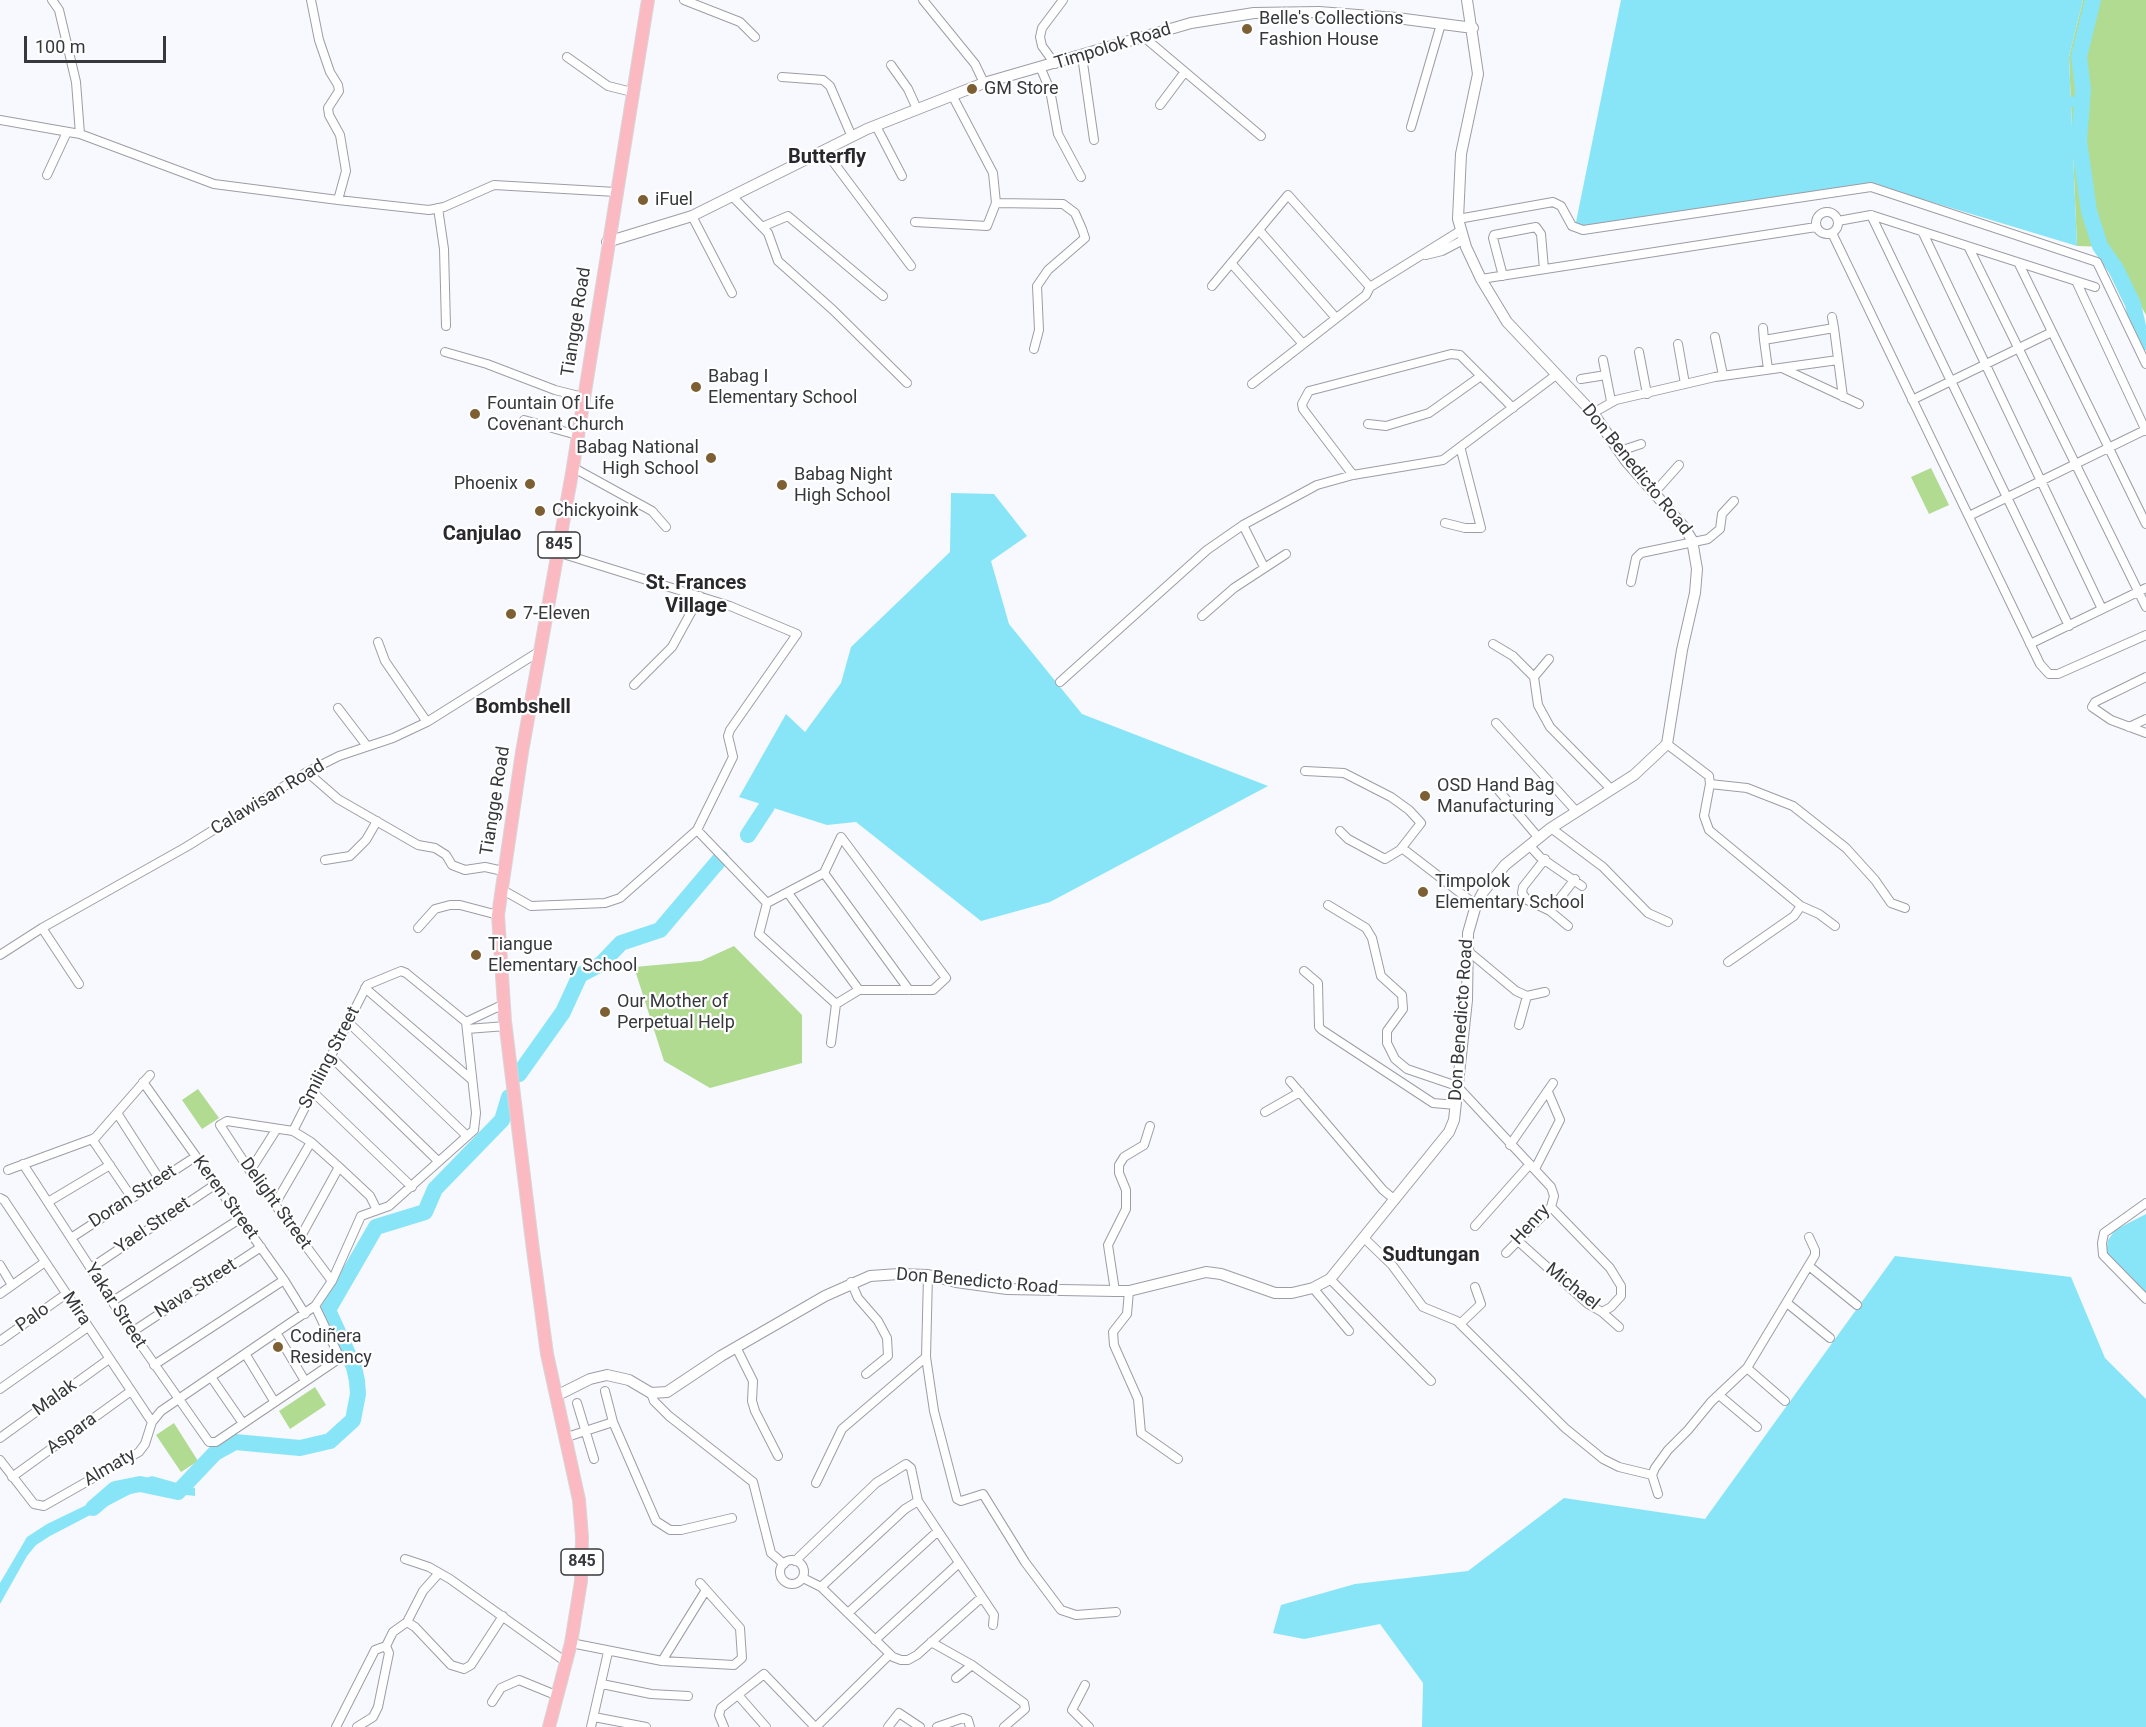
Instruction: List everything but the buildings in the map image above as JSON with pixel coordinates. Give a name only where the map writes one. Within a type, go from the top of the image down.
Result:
[{"type":"main road","name":"Tiangge Road","points":[[556,1395],[547,1354],[516,1112],[506,1026],[498,915],[503,871],[584,398],[607,242],[648,0]]},
{"type":"main road","name":"845","points":[[549,1727],[571,1643],[581,1581],[582,1548],[579,1500],[556,1395]]},
{"type":"street","points":[[52,0],[59,10],[76,82],[80,134]]},
{"type":"street","points":[[311,0],[319,40],[339,91],[328,108],[329,115],[340,135],[346,171],[338,200]]},
{"type":"street","points":[[684,0],[740,22],[755,37]]},
{"type":"street","points":[[923,0],[975,64],[984,83]]},
{"type":"street","points":[[1055,64],[1042,46],[1040,37],[1042,28],[1063,0]]},
{"type":"street","name":"Don Benedicto Road","points":[[651,1393],[667,1392],[736,1347],[851,1282],[870,1276],[928,1275],[956,1282],[1007,1289],[1129,1291],[1206,1272],[1221,1274],[1275,1293],[1292,1293],[1313,1288],[1330,1279],[1449,1132],[1456,1105],[1467,1000],[1468,933],[1476,905],[1483,892],[1505,865],[1538,837],[1640,770],[1667,744],[1682,650],[1695,594],[1697,569],[1692,542],[1684,527],[1620,451],[1593,413],[1507,322],[1481,279],[1460,230],[1461,154],[1478,74],[1473,28],[1467,0]]},
{"type":"street","name":"Timpolok Road","points":[[607,242],[692,216],[876,126],[984,83],[1041,69],[1191,23],[1254,14],[1350,14],[1473,28]]},
{"type":"street","points":[[1410,127],[1441,24]]},
{"type":"street","points":[[1145,38],[1261,136]]},
{"type":"street","points":[[1082,56],[1094,140]]},
{"type":"street","points":[[567,57],[608,86],[632,92]]},
{"type":"street","points":[[891,65],[908,88],[917,109]]},
{"type":"street","points":[[1041,69],[1050,90],[1058,134],[1081,177]]},
{"type":"street","points":[[1160,105],[1184,73]]},
{"type":"street","points":[[782,77],[823,80],[830,87],[852,137]]},
{"type":"street","points":[[915,222],[987,226],[996,203],[993,173],[952,95]]},
{"type":"street","points":[[0,120],[80,134],[214,184],[338,200],[429,210],[494,185],[616,192]]},
{"type":"street","points":[[876,126],[902,176]]},
{"type":"street","points":[[47,174],[67,132]]},
{"type":"street","points":[[825,151],[911,266]]},
{"type":"street","points":[[1252,384],[1366,296],[1370,287],[1425,255],[1436,244],[1460,230],[1553,202],[1561,206],[1572,226],[1582,230],[1871,188],[2097,262],[2146,364]]},
{"type":"street","points":[[1212,286],[1288,195],[1370,287]]},
{"type":"street","points":[[733,196],[768,233],[778,261],[833,310],[907,383]]},
{"type":"street","points":[[996,203],[1063,204],[1075,213],[1084,234],[1085,238],[1048,270],[1037,286],[1039,330],[1034,349]]},
{"type":"street","points":[[438,208],[444,249],[446,326]]},
{"type":"street","points":[[1822,213],[1831,213],[1838,221],[1832,233],[1823,234],[1816,227],[1816,219],[1822,213]]},
{"type":"street","points":[[1838,221],[1871,215],[2095,287]]},
{"type":"street","points":[[1871,215],[2069,626]]},
{"type":"street","points":[[692,216],[718,262],[726,287],[732,293]]},
{"type":"street","points":[[762,227],[788,216],[883,296]]},
{"type":"street","points":[[1503,276],[1492,238],[1494,235],[1536,227],[1541,234],[1544,268]]},
{"type":"street","points":[[1481,279],[1816,227]]},
{"type":"street","points":[[1258,230],[1336,318]]},
{"type":"street","points":[[1832,233],[2040,664],[2049,674],[2055,675],[2146,635]]},
{"type":"street","points":[[1923,233],[2102,609]]},
{"type":"street","points":[[1969,248],[2074,466],[2142,590],[2146,608]]},
{"type":"street","points":[[1231,263],[1303,344]]},
{"type":"street","points":[[2019,264],[2146,524]]},
{"type":"street","points":[[1969,516],[2146,431],[2077,283]]},
{"type":"street","points":[[1832,317],[1843,397]]},
{"type":"street","points":[[1762,328],[1768,369]]},
{"type":"street","points":[[1764,340],[1834,328]]},
{"type":"street","points":[[1912,400],[2052,332]]},
{"type":"street","points":[[1715,337],[1723,375]]},
{"type":"street","points":[[1678,344],[1685,384]]},
{"type":"street","points":[[445,352],[487,364],[555,390],[584,398]]},
{"type":"street","points":[[1639,352],[1647,394]]},
{"type":"street","points":[[1353,475],[1303,409],[1302,404],[1309,392],[1451,354],[1460,355],[1513,408]]},
{"type":"street","points":[[1603,360],[1611,401]]},
{"type":"street","points":[[1593,413],[1611,401],[1723,375],[1784,369],[1838,360]]},
{"type":"street","points":[[1784,369],[1858,404]]},
{"type":"street","points":[[1060,682],[1207,550],[1243,525],[1317,485],[1353,475],[1443,460],[1461,450],[1556,375]]},
{"type":"street","points":[[1581,379],[1606,375]]},
{"type":"street","points":[[1368,424],[1386,426],[1429,412],[1481,376]]},
{"type":"street","points":[[524,420],[577,435]]},
{"type":"street","points":[[1620,451],[1641,444]]},
{"type":"street","points":[[1445,523],[1465,528],[1481,528],[1461,450]]},
{"type":"street","points":[[1654,493],[1679,465]]},
{"type":"street","points":[[572,467],[652,512],[666,526]]},
{"type":"street","points":[[1631,582],[1636,558],[1641,553],[1711,537],[1720,529],[1722,514],[1734,501]]},
{"type":"street","points":[[1243,525],[1264,567]]},
{"type":"street","points":[[501,889],[531,906],[605,903],[620,898],[698,830],[733,757],[728,736],[730,730],[797,634],[730,606],[557,552]]},
{"type":"street","points":[[1202,616],[1234,588],[1286,554]]},
{"type":"street","points":[[2030,644],[2142,590]]},
{"type":"street","points":[[634,685],[672,647],[699,596]]},
{"type":"street","points":[[378,642],[385,661],[427,722]]},
{"type":"street","points":[[1493,644],[1513,656],[1534,677]]},
{"type":"street","name":"Calawisan Road","points":[[0,955],[42,928],[186,848],[307,772],[339,756],[393,738],[427,722],[540,651]]},
{"type":"street","points":[[1548,658],[1534,677],[1535,697],[1550,727],[1611,789]]},
{"type":"street","points":[[2146,677],[2095,702],[2092,706],[2111,720],[2146,733]]},
{"type":"street","points":[[338,708],[367,746]]},
{"type":"street","points":[[2129,727],[2146,719]]},
{"type":"street","points":[[1496,723],[1576,811]]},
{"type":"street","points":[[1667,744],[1706,773],[1710,784],[1704,816],[1709,830],[1801,906],[1819,914],[1835,926]]},
{"type":"street","points":[[1305,771],[1344,773],[1378,789],[1409,810],[1421,823],[1402,848],[1385,859],[1348,839],[1340,831]]},
{"type":"street","points":[[307,772],[338,799],[418,845],[435,848],[446,855],[452,865],[465,870],[484,867],[503,871]]},
{"type":"street","points":[[1710,784],[1747,788],[1793,806],[1845,848],[1875,880],[1891,903],[1905,908]]},
{"type":"street","points":[[1499,791],[1538,837]]},
{"type":"street","points":[[325,860],[350,856],[366,840],[377,821]]},
{"type":"street","points":[[1551,828],[1603,867],[1648,913],[1668,922]]},
{"type":"street","points":[[698,830],[767,903]]},
{"type":"street","points":[[767,903],[824,873],[841,837],[945,974],[946,978],[933,990],[859,990],[836,1004]]},
{"type":"street","points":[[1529,845],[1578,883],[1550,911]]},
{"type":"street","points":[[1402,848],[1476,905]]},
{"type":"street","points":[[1545,859],[1523,887],[1522,893],[1527,900],[1550,911],[1568,926]]},
{"type":"street","points":[[824,873],[909,990]]},
{"type":"street","points":[[788,893],[859,990]]},
{"type":"street","points":[[767,903],[759,934],[836,1004]]},
{"type":"street","points":[[418,928],[435,909],[450,905],[460,905],[498,915]]},
{"type":"street","points":[[1329,905],[1366,928],[1372,938],[1382,976],[1402,995],[1403,1008],[1387,1031],[1387,1043],[1395,1059],[1407,1069],[1457,1086],[1532,1166]]},
{"type":"street","points":[[1728,962],[1794,916],[1801,906]]},
{"type":"street","points":[[42,928],[78,984]]},
{"type":"street","points":[[1468,951],[1511,988],[1527,996],[1545,992]]},
{"type":"street","points":[[471,1079],[366,987],[401,971],[467,1026],[506,1026]]},
{"type":"street","points":[[1304,971],[1318,983],[1319,1027],[1322,1030],[1433,1103],[1456,1105]]},
{"type":"street","name":"Smiling Street","points":[[293,1131],[366,987]]},
{"type":"street","points":[[1519,1025],[1527,996]]},
{"type":"street","points":[[467,1026],[504,1004]]},
{"type":"street","points":[[831,1043],[836,1004]]},
{"type":"street","points":[[348,1022],[470,1133],[476,1113],[467,1026]]},
{"type":"street","points":[[330,1057],[438,1161]]},
{"type":"street","points":[[8,1170],[92,1139],[150,1075]]},
{"type":"street","points":[[1290,1081],[1383,1190],[1395,1200]]},
{"type":"street","name":"Keren Street","points":[[143,1082],[241,1218],[305,1314]]},
{"type":"street","points":[[1510,1144],[1553,1083]]},
{"type":"street","points":[[313,1092],[412,1187]]},
{"type":"street","points":[[1265,1112],[1300,1092]]},
{"type":"street","points":[[1475,1226],[1532,1166],[1560,1120],[1548,1092]]},
{"type":"street","points":[[117,1113],[160,1180]]},
{"type":"street","name":"Delight Street","points":[[276,1130],[228,1121],[220,1125],[250,1171],[332,1281]]},
{"type":"street","points":[[1115,1291],[1108,1245],[1126,1209],[1126,1190],[1119,1173],[1119,1165],[1124,1157],[1144,1145],[1150,1126]]},
{"type":"street","points":[[250,1171],[276,1130],[293,1131],[311,1142],[370,1196],[377,1210]]},
{"type":"street","name":"Almaty","points":[[12,1477],[33,1504],[39,1507],[139,1452],[146,1444],[152,1422],[161,1412],[315,1306],[332,1281],[361,1216],[389,1206],[470,1133]]},
{"type":"street","points":[[92,1139],[132,1198]]},
{"type":"street","points":[[274,1204],[311,1142]]},
{"type":"street","name":"Doran Street","points":[[71,1238],[195,1157]]},
{"type":"street","name":"Yakar Street","points":[[23,1164],[154,1365],[212,1443],[242,1422]]},
{"type":"street","points":[[48,1202],[110,1165]]},
{"type":"street","name":"Henry","points":[[1506,1253],[1551,1207],[1554,1196],[1551,1187],[1532,1166]]},
{"type":"street","points":[[300,1238],[339,1167]]},
{"type":"street","name":"Yael Street","points":[[91,1268],[216,1184]]},
{"type":"street","name":"Mira","points":[[0,1198],[152,1422]]},
{"type":"street","points":[[2146,1203],[2104,1233],[2102,1243],[2103,1255],[2146,1299]]},
{"type":"street","name":"Michael","points":[[1517,1240],[1588,1304],[1602,1312],[1621,1296],[1621,1286],[1610,1268],[1551,1207]]},
{"type":"street","points":[[113,1301],[241,1218]]},
{"type":"street","points":[[1364,1238],[1392,1265],[1423,1307],[1460,1324],[1565,1428],[1603,1459],[1619,1467],[1652,1475]]},
{"type":"street","points":[[1652,1475],[1668,1450],[1747,1368],[1809,1266],[1815,1253],[1809,1238]]},
{"type":"street","name":"Nava Street","points":[[132,1332],[261,1247]]},
{"type":"street","points":[[0,1294],[45,1262]]},
{"type":"street","points":[[0,1265],[12,1286]]},
{"type":"street","points":[[1809,1266],[1857,1305]]},
{"type":"street","points":[[928,1275],[926,1357],[934,1411],[957,1499],[983,1494],[1025,1562],[1061,1610],[1076,1615],[1116,1612]]},
{"type":"street","points":[[1330,1279],[1431,1381]]},
{"type":"street","points":[[154,1365],[284,1280]]},
{"type":"street","points":[[851,1282],[858,1298],[878,1321],[887,1338],[888,1356],[866,1374]]},
{"type":"street","points":[[1460,1324],[1481,1304],[1475,1287]]},
{"type":"street","points":[[1313,1288],[1349,1331]]},
{"type":"street","points":[[1129,1291],[1127,1314],[1113,1332],[1114,1345],[1138,1400],[1141,1433],[1178,1459]]},
{"type":"street","name":"Palo","points":[[0,1341],[66,1294]]},
{"type":"street","points":[[1787,1303],[1830,1338]]},
{"type":"street","points":[[211,1377],[242,1422],[305,1381],[338,1358],[315,1306]]},
{"type":"street","points":[[1602,1312],[1619,1327]]},
{"type":"street","points":[[0,1389],[88,1327]]},
{"type":"street","points":[[277,1334],[305,1381]]},
{"type":"street","points":[[736,1347],[753,1381],[755,1412],[778,1455]]},
{"type":"street","points":[[246,1355],[274,1401]]},
{"type":"street","points":[[816,1483],[842,1429],[926,1357]]},
{"type":"street","name":"Malak","points":[[0,1438],[109,1359]]},
{"type":"street","points":[[1747,1368],[1785,1401]]},
{"type":"street","points":[[556,1395],[590,1379],[607,1375],[629,1380],[651,1393],[654,1401],[669,1416],[753,1482],[771,1553],[784,1564]]},
{"type":"street","name":"Aspara","points":[[12,1477],[131,1391]]},
{"type":"street","points":[[605,1391],[613,1422],[648,1509],[662,1527],[681,1530],[732,1518]]},
{"type":"street","points":[[1719,1395],[1757,1427]]},
{"type":"street","points":[[577,1403],[594,1459]]},
{"type":"street","points":[[567,1437],[613,1422]]},
{"type":"street","points":[[0,1460],[12,1477]]},
{"type":"street","points":[[784,1564],[795,1561],[876,1483],[906,1464],[911,1468],[918,1501],[994,1615],[993,1625]]},
{"type":"street","points":[[1652,1475],[1658,1494]]},
{"type":"street","points":[[821,1587],[905,1509],[918,1501]]},
{"type":"street","points":[[848,1613],[938,1531]]},
{"type":"street","points":[[405,1559],[439,1573],[566,1662]]},
{"type":"street","points":[[795,1561],[802,1566],[803,1578]]},
{"type":"street","points":[[875,1640],[959,1563]]},
{"type":"street","points":[[784,1564],[781,1574],[785,1582],[795,1584],[803,1578]]},
{"type":"street","points":[[336,1727],[375,1650],[386,1646],[393,1632],[406,1622],[423,1591],[439,1573]]},
{"type":"street","points":[[803,1578],[821,1587],[890,1654],[901,1660],[908,1660],[932,1642],[982,1597]]},
{"type":"street","points":[[571,1643],[662,1661],[730,1666],[742,1658],[740,1628],[703,1587],[662,1661]]},
{"type":"street","points":[[406,1622],[415,1627],[451,1665],[464,1669],[471,1665],[503,1616]]},
{"type":"street","points":[[932,1642],[972,1665],[1025,1705],[1025,1709],[1004,1727]]},
{"type":"street","points":[[357,1727],[373,1717],[378,1707],[389,1653],[386,1646]]},
{"type":"street","points":[[591,1727],[608,1652]]},
{"type":"street","points":[[724,1727],[719,1715],[722,1708],[764,1674],[815,1727],[890,1654]]},
{"type":"street","points":[[956,1677],[972,1665]]},
{"type":"street","points":[[492,1702],[501,1688],[519,1680],[558,1696]]},
{"type":"street","points":[[602,1684],[651,1694],[688,1696]]},
{"type":"street","points":[[1085,1685],[1072,1710],[1089,1727]]},
{"type":"street","points":[[738,1695],[766,1727]]},
{"type":"street","points":[[888,1727],[899,1713],[920,1727]]},
{"type":"street","points":[[594,1717],[646,1727]]},
{"type":"street","points":[[937,1727],[963,1718],[968,1720],[970,1727]]},
{"type":"green space","points":[[2083,0],[2146,0],[2146,315],[2108,247],[2077,246],[2069,57]]},
{"type":"green space","points":[[1931,468],[1949,505],[1929,514],[1911,477]]},
{"type":"green space","points":[[734,946],[802,1015],[802,1063],[710,1088],[664,1061],[634,967],[701,961]]},
{"type":"green space","points":[[198,1089],[219,1118],[202,1129],[182,1100]]},
{"type":"green space","points":[[315,1387],[326,1405],[290,1429],[279,1411]]},
{"type":"green space","points":[[174,1423],[198,1461],[181,1472],[156,1435]]},
{"type":"water","points":[[1621,0],[2083,0],[2069,57],[2077,246],[1872,184],[1575,227]]},
{"type":"water","points":[[951,493],[994,494],[1027,536],[991,561],[1009,624],[1082,714],[1268,786],[1050,902],[981,921],[856,822],[827,825],[739,797],[786,714],[805,732],[841,683],[851,647],[950,552]]},
{"type":"water","points":[[2146,1214],[2146,1298],[2106,1253],[2108,1240],[2115,1230]]},
{"type":"water","points":[[1895,1256],[2071,1277],[2105,1358],[2146,1399],[2146,1727],[1422,1727],[1423,1683],[1380,1624],[1304,1639],[1273,1633],[1281,1605],[1355,1584],[1468,1571],[1564,1498],[1705,1519]]},
{"type":"water","points":[[152,1476],[195,1488],[195,1496],[140,1489],[50,1536],[36,1545],[27,1556],[0,1604],[0,1583],[27,1537],[47,1524],[130,1484]]},
{"type":"waterway","points":[[2093,0],[2079,57],[2083,89],[2079,141],[2089,211],[2100,246],[2116,269],[2133,304],[2139,331],[2146,342]]},
{"type":"waterway","points":[[2057,98],[2082,104]]},
{"type":"waterway","points":[[748,835],[767,806]]},
{"type":"waterway","points":[[519,1074],[563,1012],[580,975],[601,964],[621,943],[660,930],[721,858]]},
{"type":"waterway","points":[[93,1508],[115,1489],[140,1484],[178,1492],[215,1453],[235,1442],[300,1448],[330,1441],[353,1420],[358,1394],[354,1367],[328,1310],[376,1227],[425,1212],[435,1189],[502,1120],[509,1097]]},
{"type":"place","name":"Belle's Collections Fashion House","points":[[1247,29]]},
{"type":"place","name":"GM Store","points":[[972,89]]},
{"type":"place","name":"iFuel","points":[[643,200]]},
{"type":"place","name":"Babag I Elementary School","points":[[696,387]]},
{"type":"place","name":"Fountain Of Life Covenant Church","points":[[475,414]]},
{"type":"place","name":"Babag National High School","points":[[711,458]]},
{"type":"place","name":"Phoenix","points":[[530,484]]},
{"type":"place","name":"Babag Night High School","points":[[782,485]]},
{"type":"place","name":"Chickyoink","points":[[540,511]]},
{"type":"place","name":"7-Eleven","points":[[511,614]]},
{"type":"place","name":"OSD Hand Bag Manufacturing","points":[[1425,796]]},
{"type":"place","name":"Timpolok Elementary School","points":[[1423,892]]},
{"type":"place","name":"Tiangue Elementary School","points":[[476,955]]},
{"type":"place","name":"Our Mother of Perpetual Help","points":[[605,1012]]},
{"type":"place","name":"Codiñera Residency","points":[[278,1347]]},
{"type":"district","name":"Butterfly","points":[[827,158]]},
{"type":"district","name":"Canjulao","points":[[482,535]]},
{"type":"district","name":"St. Frances Village","points":[[696,596]]},
{"type":"district","name":"Bombshell","points":[[523,708]]},
{"type":"district","name":"Sudtungan","points":[[1431,1256]]}]
